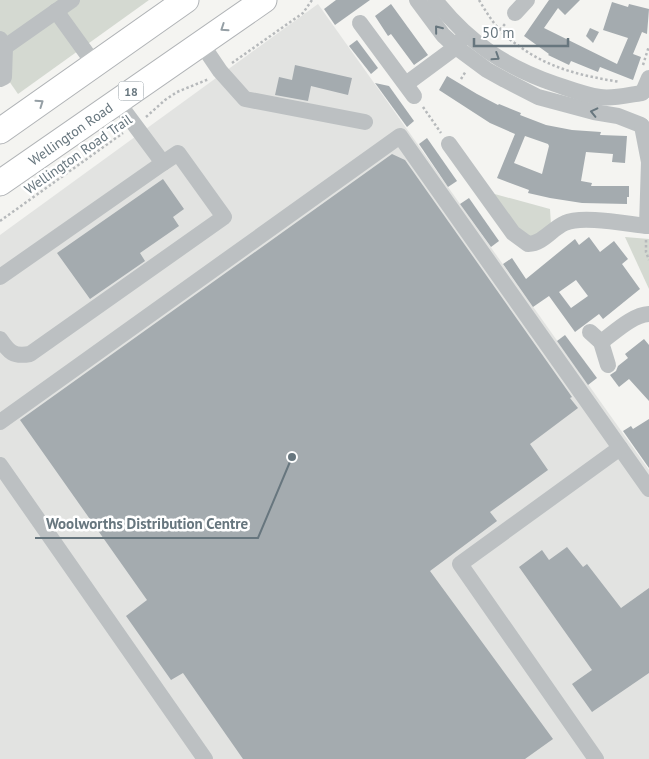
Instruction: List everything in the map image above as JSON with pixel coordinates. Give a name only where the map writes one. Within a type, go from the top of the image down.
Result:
[{"type":"highway","points":[[0,131],[186,0]]},
{"type":"highway","name":"Wellington Road","points":[[0,183],[264,0]]},
{"type":"street","points":[[2,78],[3,43],[72,0]]},
{"type":"street","points":[[417,0],[443,35],[487,70],[538,97],[594,112],[618,116],[644,126]]},
{"type":"street","points":[[435,0],[467,34],[500,60],[532,76],[573,91],[601,97],[620,96],[645,86]]},
{"type":"street","points":[[515,12],[527,0]]},
{"type":"street","points":[[56,11],[95,65]]},
{"type":"street","points":[[360,23],[410,90],[456,47],[467,34]]},
{"type":"street","points":[[201,43],[220,71],[245,99],[364,122]]},
{"type":"street","points":[[449,144],[513,233],[528,244],[534,244],[564,223],[575,220],[648,226],[649,162],[644,126],[632,117],[631,106],[633,100],[645,86]]},
{"type":"street","points":[[121,98],[125,112],[163,163]]},
{"type":"street","points":[[0,422],[400,136],[649,489]]},
{"type":"street","points":[[0,277],[178,153],[224,217],[30,354],[20,356],[9,352],[0,339]]},
{"type":"street","points":[[608,365],[595,337],[643,314],[649,314]]},
{"type":"street","points":[[596,759],[460,564],[620,448]]},
{"type":"street","points":[[0,465],[205,759]]},
{"type":"path","name":"Wellington Road Trail","points":[[0,220],[134,125],[177,92],[206,81],[303,13],[312,0]]},
{"type":"path","points":[[479,0],[504,34],[542,61],[562,70],[645,86],[649,46]]},
{"type":"path","points":[[410,90],[449,144]]},
{"type":"path","points":[[648,226],[646,252],[649,260]]},
{"type":"shaded area","points":[[0,0],[149,0],[18,94],[0,68]]},
{"type":"shaded area","points":[[318,4],[649,470],[649,759],[0,759],[0,235]]},
{"type":"shaded area","points":[[491,193],[550,209],[551,225],[536,237],[524,237]]},
{"type":"shaded area","points":[[625,237],[649,239],[649,289]]},
{"type":"building","points":[[336,0],[370,0],[335,25],[324,9]]},
{"type":"building","points":[[549,0],[580,0],[565,15],[558,8],[544,28],[617,64],[628,38],[603,30],[612,2],[628,7],[629,4],[649,9],[647,34],[642,32],[633,54],[641,57],[633,80],[600,67],[598,72],[571,61],[569,65],[548,55],[524,36]]},
{"type":"building","points":[[391,4],[428,55],[414,65],[391,34],[388,36],[375,16]]},
{"type":"building","points":[[590,28],[599,32],[593,43],[586,36]]},
{"type":"building","points":[[357,40],[378,68],[371,74],[349,46]]},
{"type":"building","points":[[295,65],[352,78],[348,95],[311,86],[308,101],[275,95],[279,77],[292,80]]},
{"type":"building","points":[[447,76],[498,105],[546,125],[572,130],[601,132],[600,135],[627,136],[625,163],[612,162],[613,154],[586,152],[581,181],[592,183],[591,186],[629,186],[627,204],[582,203],[550,198],[528,193],[529,190],[497,178],[515,134],[490,123],[439,90]],"holes":[[[525,136],[548,144],[542,174],[514,163]]]},
{"type":"building","points":[[375,83],[389,86],[414,121],[407,127]]},
{"type":"building","points":[[427,138],[457,181],[448,187],[419,144]]},
{"type":"building","points":[[392,154],[405,160],[578,408],[530,444],[548,470],[490,512],[497,521],[430,571],[553,739],[525,759],[243,759],[183,673],[171,680],[126,616],[147,600],[20,420]]},
{"type":"building","points":[[163,179],[184,209],[173,217],[179,226],[140,253],[145,261],[90,299],[57,253]]},
{"type":"building","points":[[469,198],[499,241],[491,247],[460,204]]},
{"type":"building","points":[[589,237],[600,252],[614,241],[628,259],[622,264],[640,289],[603,319],[599,314],[575,332],[549,296],[533,307],[503,264],[512,258],[526,279],[575,239],[579,245]],"holes":[[[576,280],[588,296],[571,308],[559,292]]]},
{"type":"building","points":[[565,335],[597,378],[588,385],[557,341]]},
{"type":"building","points":[[644,339],[649,345],[649,401],[629,379],[619,387],[610,375],[628,358],[625,354]]},
{"type":"building","points":[[649,419],[649,468],[623,431],[631,426],[633,429]]},
{"type":"building","points":[[567,547],[583,567],[587,564],[621,608],[649,588],[649,673],[592,712],[572,684],[592,670],[519,567],[542,550],[549,560]]},
{"type":"place","name":"Woolworths Distribution Centre","points":[[292,457]]}]
